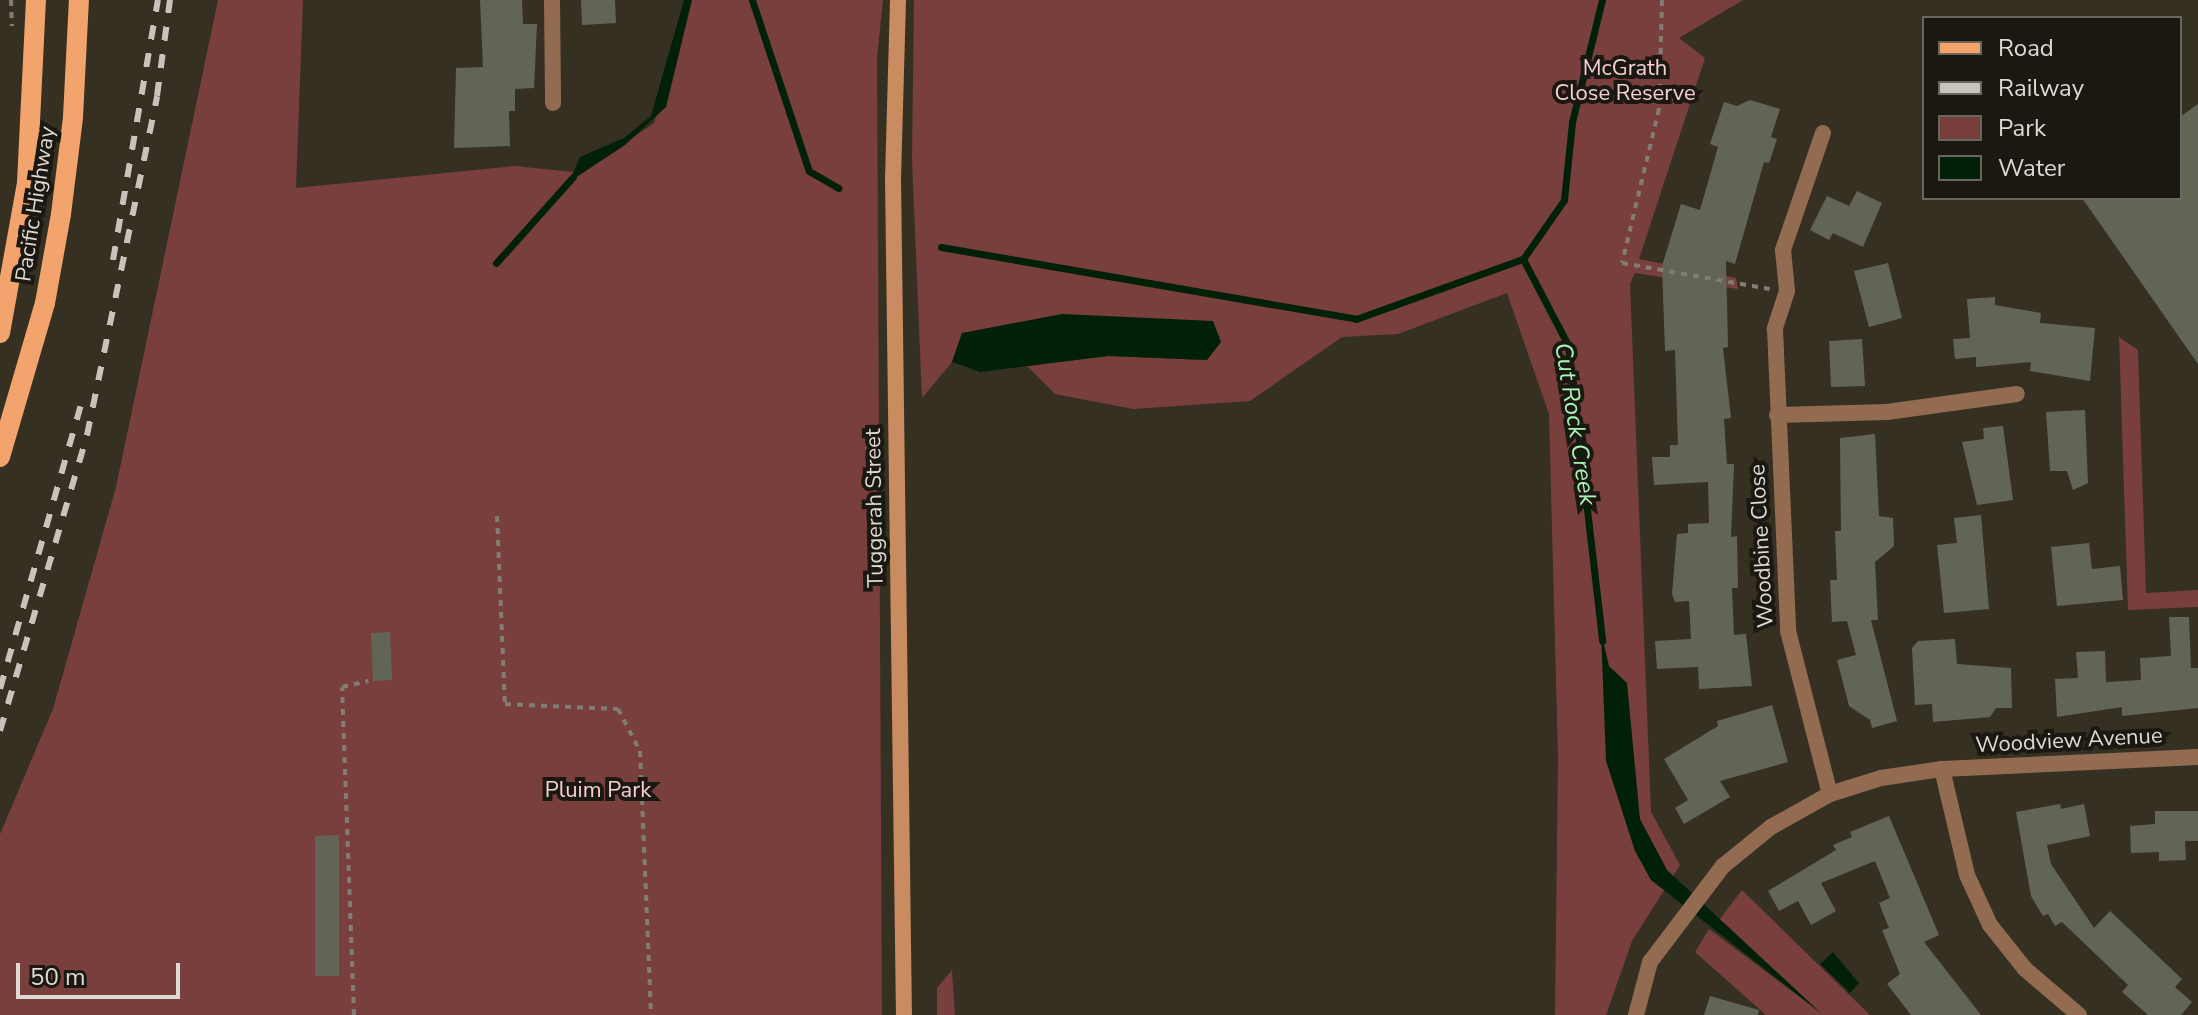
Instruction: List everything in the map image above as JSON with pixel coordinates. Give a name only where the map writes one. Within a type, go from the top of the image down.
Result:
[{"type":"main road","name":"Pacific Highway","points":[[0,333],[27,183],[36,0]]},
{"type":"main road","name":"Pacific Highway","points":[[0,457],[45,303],[61,214],[73,117],[79,0]]},
{"type":"street","points":[[552,0],[553,103]]},
{"type":"street","name":"Tuggerah Street","points":[[898,0],[893,178],[904,1015]]},
{"type":"street","points":[[1787,291],[1783,250],[1823,133]]},
{"type":"street","name":"Woodbine Close","points":[[1787,291],[1775,329],[1788,631],[1830,794]]},
{"type":"street","points":[[1777,415],[1887,412],[2017,394]]},
{"type":"street","name":"Woodview Avenue","points":[[1636,1015],[1650,962],[1706,886],[1771,827],[1830,794],[1881,778],[1942,769],[2198,757]]},
{"type":"street","points":[[1942,769],[1967,875],[1990,925],[2025,969],[2079,1015]]},
{"type":"path","points":[[1662,0],[1659,109],[1622,263],[1787,291]]},
{"type":"path","points":[[497,516],[505,704],[618,709],[640,751],[651,1015]]},
{"type":"path","points":[[354,1015],[342,687],[368,681]]},
{"type":"green space","name":"Pluim Park","points":[[218,0],[303,0],[296,188],[514,166],[574,172],[571,180],[654,123],[692,0],[883,0],[877,58],[882,1015],[0,1015],[0,834],[53,709],[116,487]]},
{"type":"green space","name":"McGrath Close Reserve","points":[[914,0],[1743,0],[1679,38],[1705,58],[1639,259],[1736,278],[1738,289],[1635,273],[1630,284],[1651,812],[1680,865],[1632,941],[1606,1015],[1555,1015],[1558,757],[1549,414],[1507,293],[1398,334],[1342,337],[1250,401],[1133,409],[1055,394],[1027,366],[1108,356],[1207,360],[1213,321],[962,333],[952,362],[922,398],[912,159]]},
{"type":"green space","points":[[2119,337],[2138,350],[2146,593],[2198,590],[2198,607],[2128,610]]},
{"type":"green space","points":[[1742,890],[1870,1015],[1766,1015],[1695,952],[1709,929],[1809,1004],[1719,920]]},
{"type":"green space","points":[[952,970],[955,1015],[937,1015],[937,988]]},
{"type":"water","points":[[684,0],[692,0],[666,107],[625,145],[569,182],[580,157],[624,138],[651,116]]},
{"type":"water","points":[[1062,314],[1213,321],[1221,342],[1207,360],[1108,356],[980,372],[952,362],[962,333]]},
{"type":"water","points":[[1601,632],[1609,666],[1627,683],[1640,819],[1667,870],[1822,1014],[1651,880],[1635,851],[1606,761]]},
{"type":"water","points":[[1833,952],[1859,983],[1850,993],[1820,964]]},
{"type":"building","points":[[480,0],[522,0],[523,24],[537,24],[534,88],[515,89],[515,111],[509,111],[510,146],[454,148],[456,68],[483,67]]},
{"type":"building","points":[[581,0],[615,0],[616,23],[582,25]]},
{"type":"building","points":[[1750,100],[1780,109],[1771,137],[1777,139],[1769,163],[1764,162],[1735,264],[1726,261],[1728,347],[1723,348],[1731,418],[1724,419],[1727,464],[1734,464],[1731,537],[1737,536],[1738,588],[1732,588],[1734,635],[1746,634],[1752,686],[1699,689],[1698,667],[1657,669],[1655,641],[1691,639],[1689,601],[1675,602],[1672,594],[1677,534],[1688,533],[1688,524],[1709,523],[1708,482],[1654,485],[1652,457],[1670,457],[1670,445],[1678,445],[1675,350],[1665,351],[1662,266],[1681,204],[1700,210],[1718,147],[1710,144],[1724,102],[1737,106]]},
{"type":"building","points":[[2198,104],[2198,364],[2083,200],[2182,200],[2182,116]]},
{"type":"building","points":[[1857,191],[1882,203],[1863,247],[1833,233],[1829,240],[1810,230],[1827,196],[1849,206]]},
{"type":"building","points":[[1888,263],[1902,318],[1869,327],[1854,271]]},
{"type":"building","points":[[1995,297],[1995,305],[2041,313],[2040,323],[2095,328],[2090,381],[2030,371],[2031,362],[1976,367],[1976,357],[1955,359],[1953,339],[1970,338],[1967,299]]},
{"type":"building","points":[[1862,339],[1865,386],[1831,387],[1829,341]]},
{"type":"building","points":[[2085,410],[2088,483],[2073,490],[2067,471],[2050,471],[2046,412]]},
{"type":"building","points":[[2003,426],[2013,500],[1977,505],[1962,442],[1984,439],[1983,428]]},
{"type":"building","points":[[1875,434],[1879,516],[1893,518],[1894,546],[1875,562],[1878,620],[1871,620],[1897,721],[1872,728],[1870,720],[1849,706],[1837,660],[1856,655],[1847,621],[1832,622],[1830,580],[1837,580],[1835,531],[1841,531],[1840,438]]},
{"type":"building","points":[[1981,515],[1989,609],[1944,613],[1937,545],[1957,543],[1954,518]]},
{"type":"building","points":[[2089,543],[2092,569],[2120,566],[2123,600],[2057,606],[2051,547]]},
{"type":"building","points":[[2169,617],[2189,617],[2191,668],[2198,668],[2198,708],[2122,716],[2122,707],[2057,717],[2055,679],[2078,678],[2076,652],[2105,651],[2106,682],[2141,680],[2140,658],[2171,656]]},
{"type":"building","points":[[390,632],[392,680],[373,681],[371,633]]},
{"type":"building","points":[[1955,639],[1957,664],[2011,668],[2012,708],[1996,708],[1990,717],[1933,722],[1932,704],[1915,705],[1912,648],[1918,641]]},
{"type":"building","points":[[1772,705],[1788,762],[1720,781],[1730,797],[1684,824],[1675,808],[1688,800],[1664,759],[1718,726],[1717,721]]},
{"type":"building","points":[[2060,804],[2061,809],[2084,804],[2090,836],[2047,845],[2051,864],[2094,928],[2110,911],[2182,979],[2175,987],[2192,1002],[2181,1015],[2148,1015],[2122,992],[2128,985],[2062,922],[2055,926],[2048,914],[2043,916],[2031,896],[2016,812]]},
{"type":"building","points":[[2155,811],[2198,811],[2198,841],[2185,841],[2186,860],[2159,861],[2159,852],[2131,853],[2130,826],[2155,824]]},
{"type":"building","points":[[1889,816],[1939,935],[1924,942],[1981,1015],[1911,1015],[1887,984],[1900,974],[1882,930],[1889,928],[1879,903],[1890,898],[1875,861],[1821,883],[1836,911],[1811,925],[1798,901],[1779,911],[1768,891],[1836,850],[1833,845],[1852,837],[1850,832]]},
{"type":"building","points":[[339,835],[339,976],[315,976],[315,836]]},
{"type":"building","points":[[1710,996],[1759,1010],[1758,1015],[1704,1015]]},
{"type":"waterway","name":"Cut Rock Creek","points":[[752,0],[809,171],[838,188]]},
{"type":"waterway","points":[[1523,259],[1564,200],[1572,122],[1602,0]]},
{"type":"waterway","points":[[496,263],[573,177]]},
{"type":"waterway","name":"Cut Rock Creek","points":[[941,247],[1356,319],[1523,259],[1568,345],[1602,641]]},
{"type":"railway","points":[[113,260],[158,0]]},
{"type":"railway","points":[[0,731],[87,435],[157,96],[170,0]]},
{"type":"railway","points":[[0,689],[82,401]]}]
